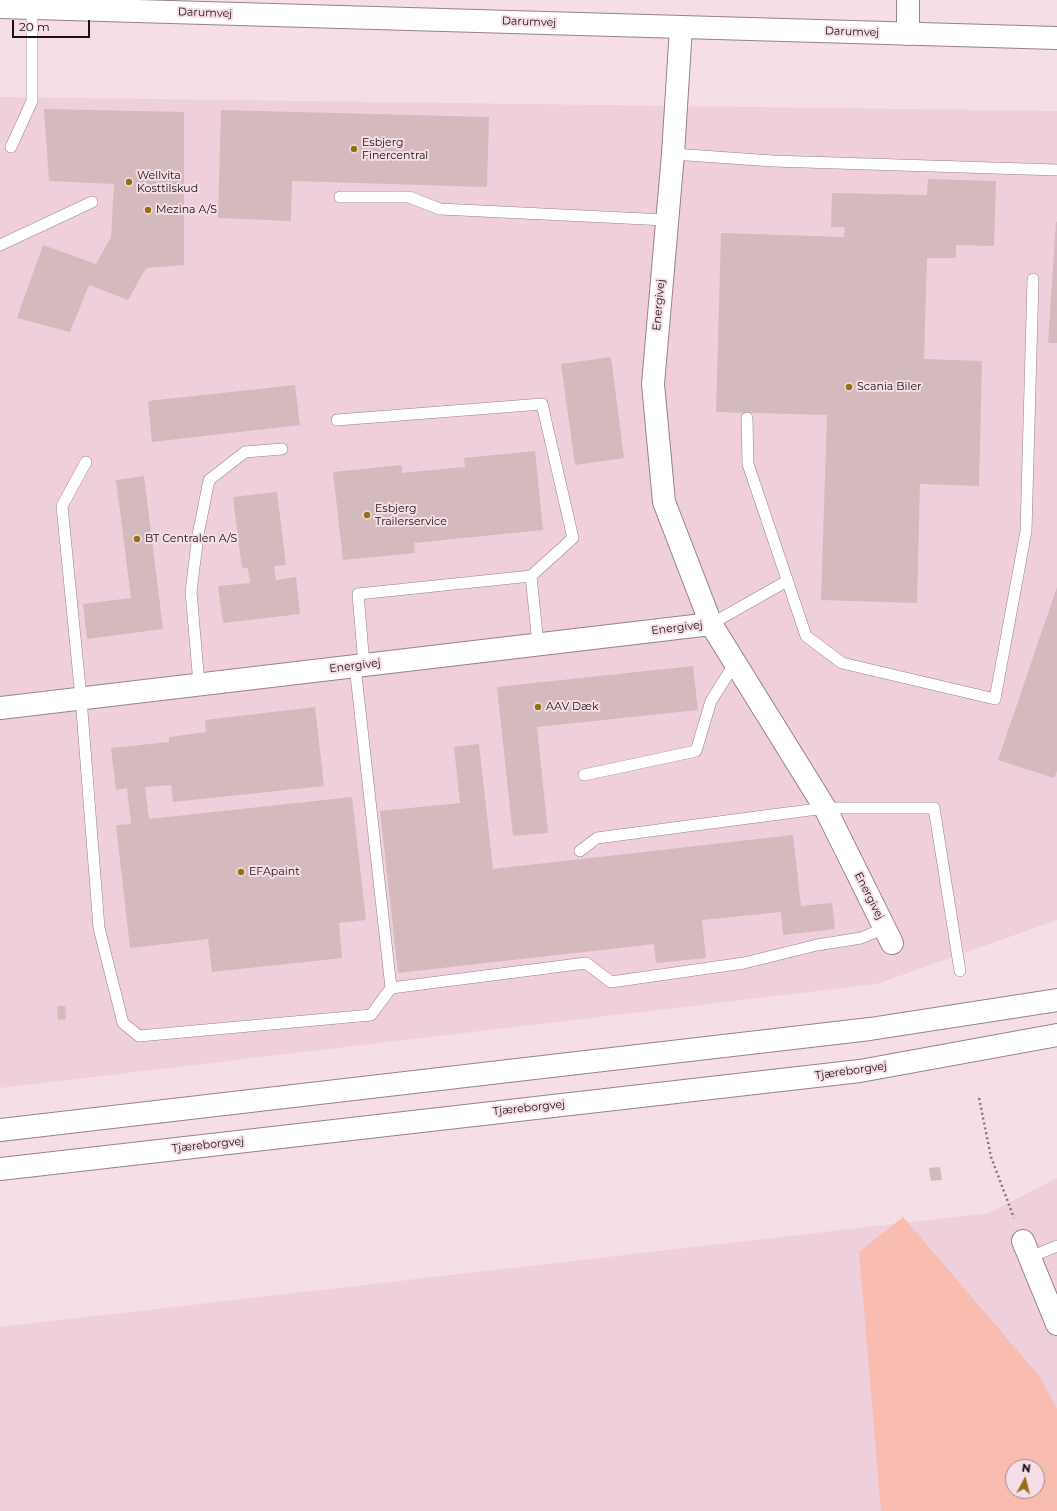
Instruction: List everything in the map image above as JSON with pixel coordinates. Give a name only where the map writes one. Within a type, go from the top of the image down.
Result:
[{"type":"main road","points":[[908,0],[908,34]]},
{"type":"main road","name":"Darumvej","points":[[0,7],[1057,38]]},
{"type":"main road","name":"Energivej","points":[[682,26],[673,154],[666,220],[653,384],[664,502],[711,624],[825,808],[889,935]]},
{"type":"main road","name":"Energivej","points":[[0,708],[711,624]]},
{"type":"main road","points":[[0,1130],[862,1030],[1057,1000]]},
{"type":"main road","name":"Tjæreborgvej","points":[[0,1168],[860,1071],[1057,1035]]},
{"type":"main road","points":[[1026,1249],[1057,1324]]},
{"type":"lane","points":[[11,147],[32,101],[32,8]]},
{"type":"lane","points":[[673,154],[773,161],[1057,170]]},
{"type":"lane","points":[[340,197],[409,197],[440,209],[666,220]]},
{"type":"lane","points":[[0,244],[92,202]]},
{"type":"lane","points":[[747,418],[748,464],[806,636],[842,663],[995,698],[1026,531],[1033,279]]},
{"type":"lane","points":[[86,462],[62,506],[81,698],[99,928],[123,1023],[139,1036],[371,1015],[391,988],[359,665],[358,594],[531,576],[573,538],[542,404],[337,420]]},
{"type":"lane","points":[[199,684],[191,592],[198,536],[209,480],[245,452],[282,449]]},
{"type":"lane","points":[[531,576],[538,644]]},
{"type":"lane","points":[[711,624],[788,581]]},
{"type":"lane","points":[[584,775],[696,751],[711,701],[735,663]]},
{"type":"lane","points":[[580,851],[597,838],[825,808],[934,808],[960,971]]},
{"type":"lane","points":[[391,988],[586,964],[611,982],[744,963],[817,945],[889,935]]},
{"type":"lane","points":[[1026,1249],[1057,1246]]},
{"type":"path","points":[[979,1098],[991,1157],[1026,1249]]},
{"type":"shaded area","points":[[0,97],[1057,111],[1057,920],[877,984],[0,1088]]},
{"type":"shaded area","points":[[1057,1178],[1057,1511],[0,1511],[0,1327],[989,1213]]},
{"type":"shaded area","points":[[903,1217],[1040,1377],[1057,1409],[1057,1511],[881,1511],[859,1252]]},
{"type":"building","name":"Mezina A/S","points":[[44,109],[184,112],[184,265],[146,268],[128,300],[89,285],[70,332],[17,318],[43,245],[96,264],[111,237],[114,184],[49,181]]},
{"type":"building","name":"Esbjerg Finercentral","points":[[221,110],[489,117],[487,187],[292,181],[291,221],[218,218]]},
{"type":"building","name":"Scania Biler","points":[[928,179],[996,181],[994,246],[956,245],[956,258],[927,258],[924,359],[982,361],[979,486],[920,484],[917,603],[821,600],[827,415],[716,412],[721,233],[844,237],[845,227],[831,227],[832,193],[927,195]]},
{"type":"building","points":[[1056,222],[1057,343],[1048,343]]},
{"type":"building","points":[[611,357],[624,458],[575,465],[561,364]]},
{"type":"building","points":[[295,385],[300,425],[152,442],[148,401]]},
{"type":"building","points":[[535,451],[543,530],[414,543],[415,553],[343,560],[333,472],[402,465],[402,473],[465,467],[464,458]]},
{"type":"building","name":"BT Centralen A/S","points":[[144,476],[163,629],[87,639],[83,604],[131,598],[116,480]]},
{"type":"building","points":[[277,492],[286,565],[274,566],[276,580],[296,577],[300,614],[223,623],[218,586],[250,583],[248,568],[242,568],[233,497]]},
{"type":"building","points":[[1057,587],[1057,771],[1054,778],[998,760]]},
{"type":"building","points":[[693,666],[698,710],[537,727],[548,833],[513,836],[497,687]]},
{"type":"building","name":"EFApaint","points":[[315,707],[324,786],[173,802],[171,785],[145,787],[149,819],[352,797],[366,920],[339,923],[342,958],[212,972],[208,939],[130,948],[116,825],[131,824],[127,788],[116,790],[111,748],[169,742],[169,737],[206,732],[205,720]]},
{"type":"building","points":[[479,744],[493,869],[793,835],[801,906],[832,903],[835,929],[783,935],[781,912],[702,920],[706,958],[656,963],[654,944],[398,973],[380,811],[460,803],[454,747]]},
{"type":"building","points":[[57,1006],[65,1006],[66,1019],[58,1020]]},
{"type":"building","points":[[940,1167],[942,1180],[931,1181],[929,1168]]},
{"type":"place","name":"Esbjerg Finercentral","points":[[354,149]]},
{"type":"place","name":"Wellvita Kosttilskud","points":[[129,182]]},
{"type":"place","name":"Mezina A/S","points":[[148,210]]},
{"type":"place","name":"Scania Biler","points":[[849,387]]},
{"type":"place","name":"Esbjerg Trailerservice","points":[[367,515]]},
{"type":"place","name":"BT Centralen A/S","points":[[137,539]]},
{"type":"place","name":"AAV Dæk","points":[[538,707]]},
{"type":"place","name":"EFApaint","points":[[241,872]]}]
